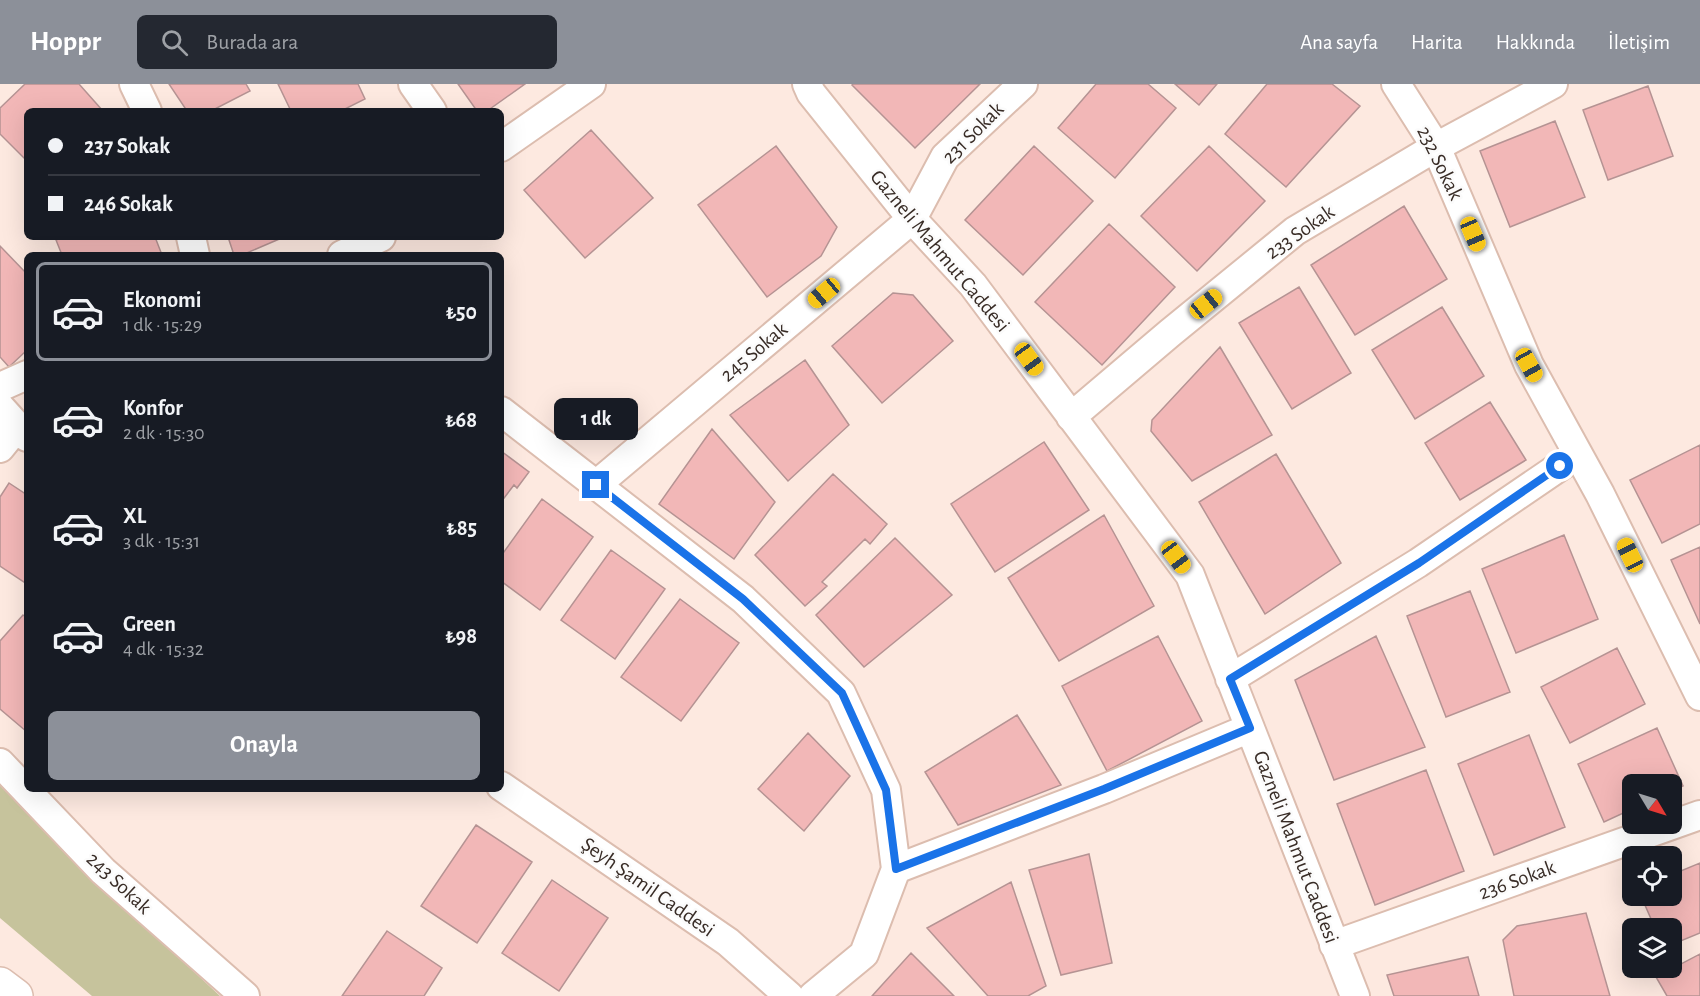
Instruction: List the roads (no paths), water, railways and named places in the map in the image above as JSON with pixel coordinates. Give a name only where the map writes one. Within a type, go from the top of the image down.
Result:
[{"type":"highway","points":[[0,984],[16,996]]},
{"type":"street","points":[[134,84],[146,108]]},
{"type":"street","points":[[413,84],[430,108]]},
{"type":"street","points":[[504,145],[591,84]]},
{"type":"street","name":"Gazneli Mahmut Caddesi","points":[[807,84],[811,93],[912,219],[973,285],[1190,575],[1355,996]]},
{"type":"street","name":"231 Sokak","points":[[912,219],[945,157],[1023,84]]},
{"type":"street","name":"232 Sokak","points":[[1396,84],[1436,147],[1529,365],[1600,494],[1700,696]]},
{"type":"street","name":"233 Sokak","points":[[1071,417],[1295,231],[1436,147],[1553,84]]},
{"type":"street","name":"245 Sokak","points":[[596,485],[912,219]]},
{"type":"street","points":[[348,252],[374,240]]},
{"type":"street","points":[[0,387],[24,376]]},
{"type":"street","points":[[504,413],[743,599],[842,693],[886,790],[896,869],[864,954],[813,996]]},
{"type":"street","points":[[1230,679],[1419,563],[1578,454]]},
{"type":"street","points":[[896,869],[1104,789],[1250,728]]},
{"type":"street","name":"243 Sokak","points":[[0,763],[24,788]]},
{"type":"street","name":"Şeyh Şamil Caddesi","points":[[504,788],[728,942],[789,996]]},
{"type":"street","name":"243 Sokak","points":[[27,792],[103,872],[245,996]]},
{"type":"street","name":"236 Sokak","points":[[1334,945],[1700,815]]}]
